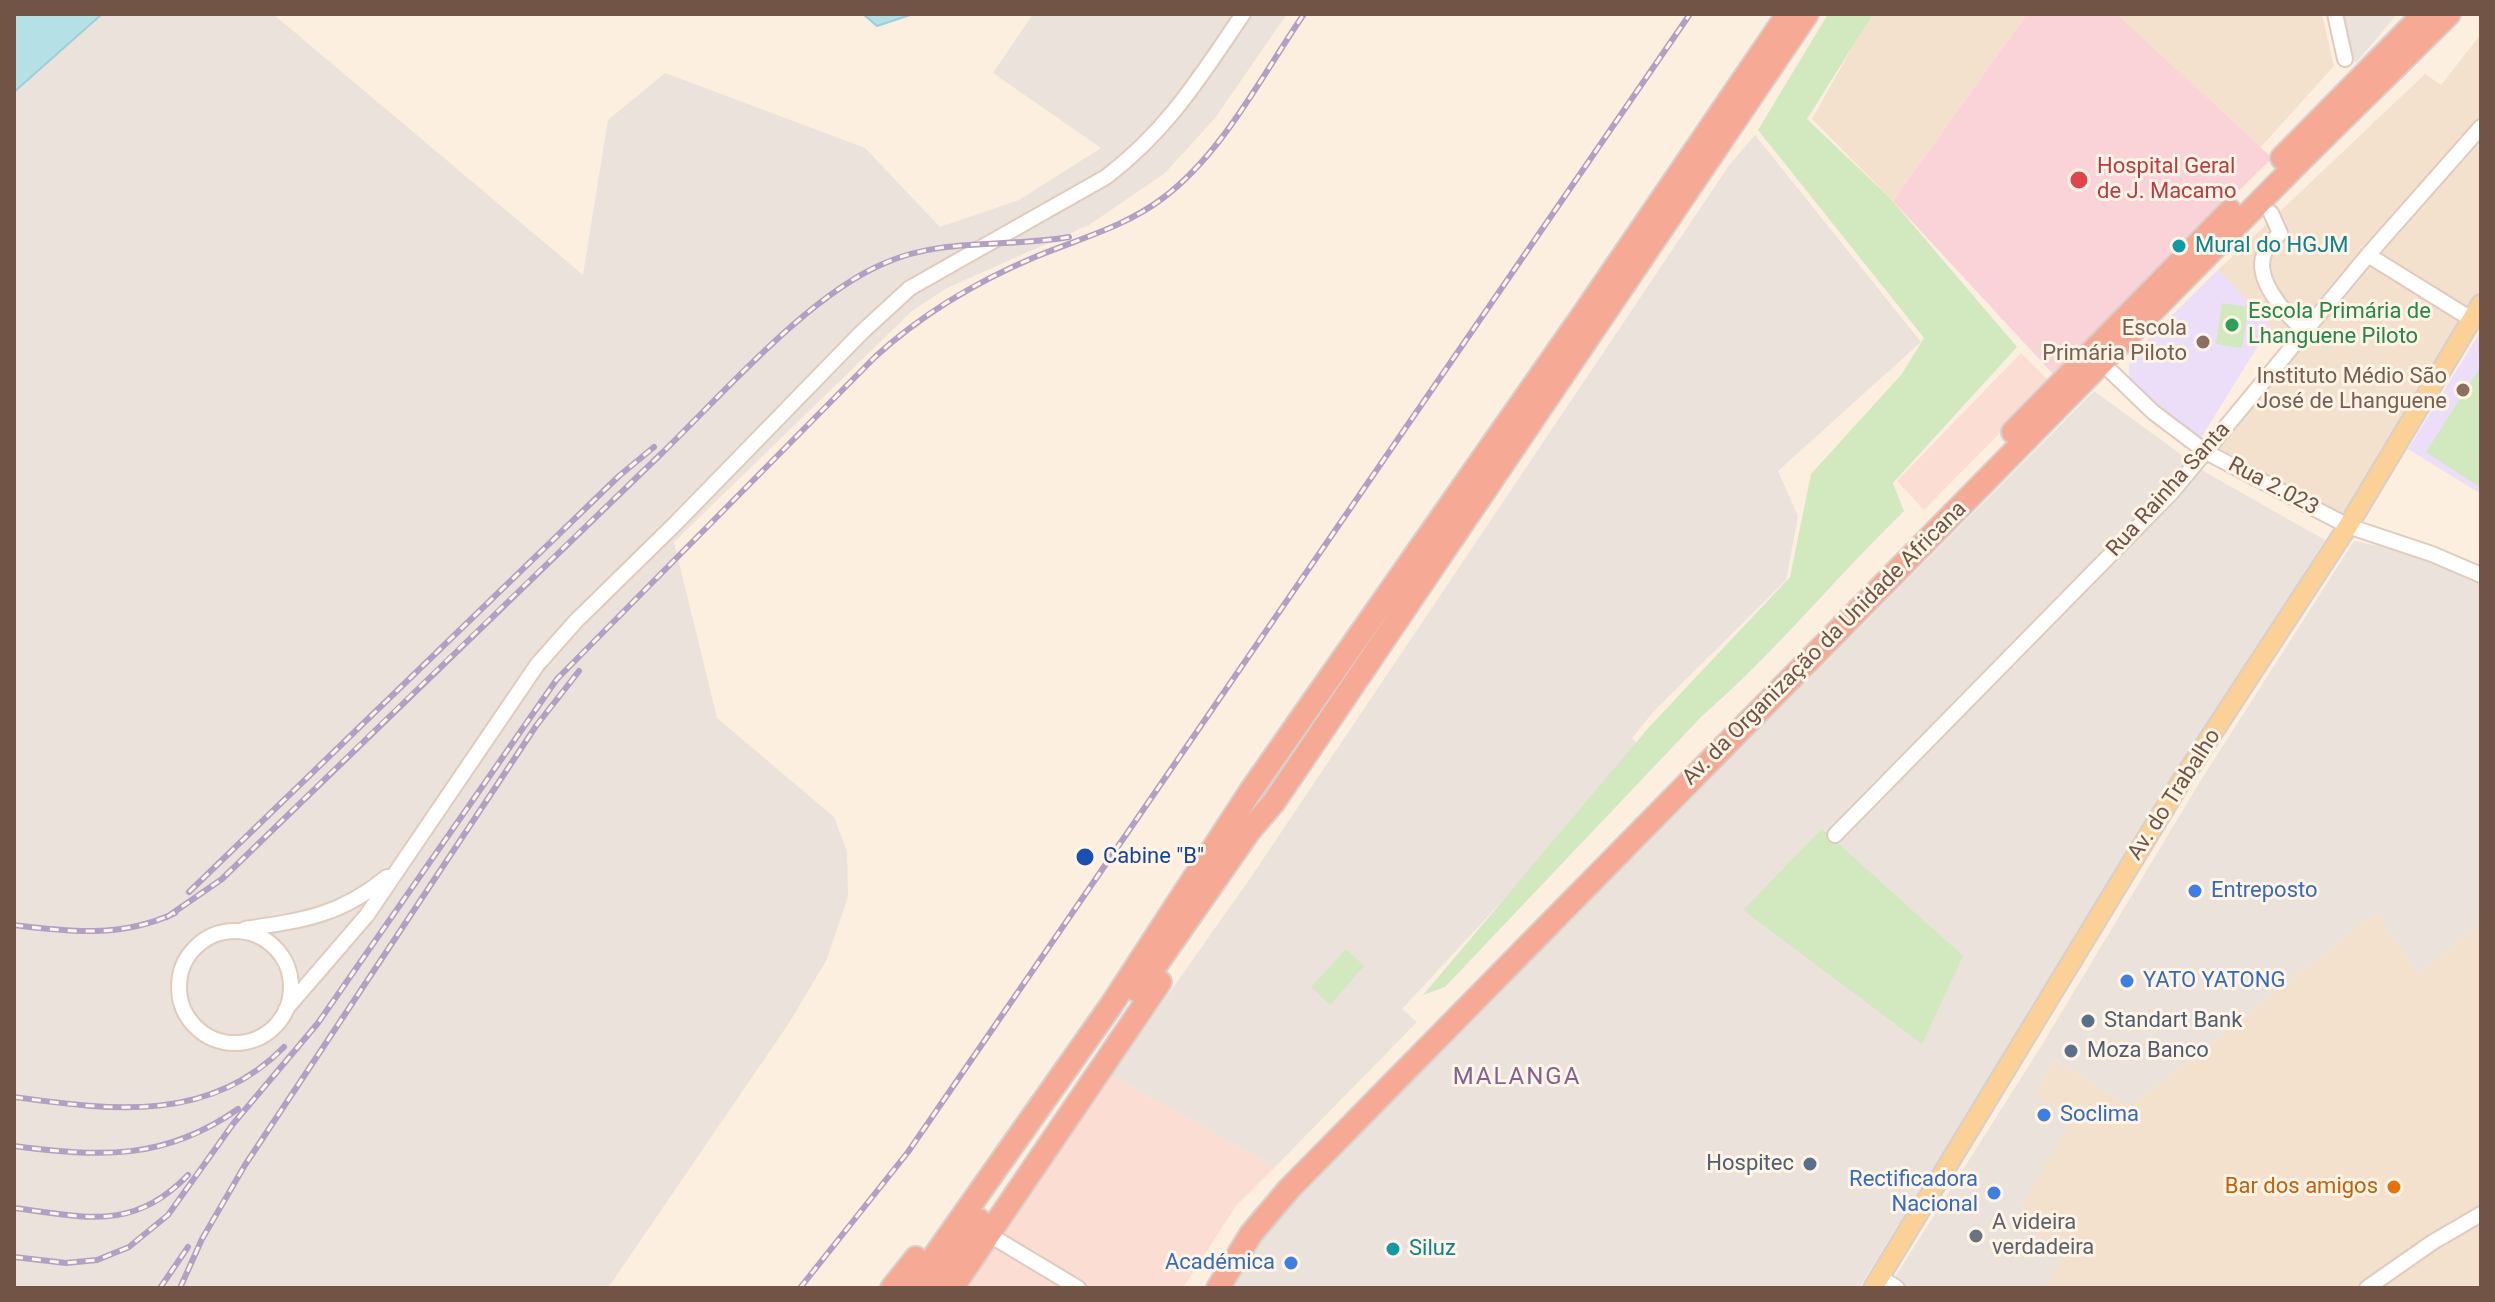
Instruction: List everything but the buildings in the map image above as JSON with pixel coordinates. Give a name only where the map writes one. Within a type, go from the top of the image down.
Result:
[{"type":"highway","points":[[947,1288],[973,1228],[1112,1004],[1250,792],[1788,14]]},
{"type":"highway","points":[[912,1288],[973,1228],[1231,881],[1274,802],[1807,14]]},
{"type":"highway","points":[[2383,53],[2414,14]]},
{"type":"highway","points":[[2097,358],[2111,331],[2424,14]]},
{"type":"highway","name":"Av. da Organização da Unidade Africana","points":[[1202,1288],[1244,1220],[1271,1189],[2097,358],[2449,14]]},
{"type":"highway","name":"Av. da Organização da Unidade Africana","points":[[1218,1288],[1251,1234],[1289,1189],[2097,358]]},
{"type":"highway","points":[[892,1288],[960,1203],[1156,915],[1250,792]]},
{"type":"main road","name":"Av. do Trabalho","points":[[1877,1282],[2182,780],[2348,526],[2476,312]]},
{"type":"street","points":[[397,870],[351,904],[329,913],[287,924],[231,931],[211,936],[197,945],[181,971],[181,1003],[190,1021],[214,1039],[244,1043],[267,1033],[367,915],[537,665],[576,621],[862,332],[910,288],[1106,177],[1135,155],[1173,117],[1243,14]]},
{"type":"street","points":[[2335,14],[2345,59]]},
{"type":"street","name":"Rua Rainha Santa","points":[[1835,835],[2147,519],[2368,255],[2481,127]]},
{"type":"street","points":[[2271,213],[2280,233],[2264,252],[2261,274],[2292,321],[2305,331]]},
{"type":"street","points":[[2368,255],[2476,312]]},
{"type":"street","name":"Rua 2.023","points":[[2097,358],[2170,427],[2206,452],[2348,526],[2432,554],[2481,575]]},
{"type":"street","points":[[231,931],[253,934],[280,954],[289,975],[286,1009]]},
{"type":"street","points":[[2367,1288],[2433,1242],[2481,1214]]},
{"type":"street","points":[[973,1228],[1078,1288]]},
{"type":"street","points":[[1877,1282],[1897,1288]]},
{"type":"shaded area","points":[[102,14],[273,14],[583,275],[608,120],[665,73],[865,148],[940,227],[1019,200],[1101,148],[993,73],[1033,14],[1287,14],[1215,118],[1165,173],[1089,225],[947,288],[912,311],[674,542],[717,718],[834,817],[847,851],[848,897],[826,961],[789,1023],[608,1288],[14,1288],[14,92]]},
{"type":"shaded area","points":[[1871,14],[2027,14],[1893,201],[1812,119]]},
{"type":"shaded area","name":"Hospital Geral de J. Macamo","points":[[2027,14],[2117,14],[2272,158],[2054,375],[1893,201]]},
{"type":"shaded area","points":[[2117,14],[2322,14],[2334,66],[2260,148]]},
{"type":"shaded area","points":[[2341,14],[2397,14],[2356,63],[2350,55]]},
{"type":"shaded area","points":[[2481,34],[2481,291],[2345,516],[2216,447],[2292,352],[2218,270],[2425,74],[2441,85]]},
{"type":"shaded area","points":[[1755,135],[1921,342],[1778,471],[1798,516],[1786,580],[1654,711],[1632,738],[1643,749],[1402,1009],[1417,1022],[1275,1167],[1111,1075],[1247,883],[1730,164]]},
{"type":"shaded area","name":"Escola Primária Piloto","points":[[2218,270],[2271,325],[2199,441],[2129,381],[2129,358]]},
{"type":"shaded area","name":"Instituto Médio São José de Lhanguene","points":[[2481,331],[2481,494],[2408,449]]},
{"type":"shaded area","points":[[2021,353],[2050,382],[1924,510],[1897,481]]},
{"type":"shaded area","points":[[2094,391],[2205,472],[2325,540],[1859,1288],[1231,1288],[1265,1229]]},
{"type":"shaded area","points":[[2354,541],[2438,558],[2481,579],[2481,923],[2418,975],[2377,912],[2130,1107],[2054,1059],[2035,1094],[2072,1120],[2024,1201],[2018,1222],[2066,1254],[2044,1288],[1888,1288],[2042,1045],[2201,780]]},
{"type":"shaded area","points":[[2377,912],[2418,975],[2481,923],[2481,1288],[2044,1288],[2065,1254],[2018,1222],[2024,1201],[2035,1094],[2054,1059],[2130,1107]]},
{"type":"shaded area","points":[[1111,1075],[1275,1167],[1236,1206],[1183,1288],[965,1288]]},
{"type":"green space","points":[[1828,14],[1873,14],[1807,119],[1890,198],[2017,347],[1893,483],[1904,511],[1755,667],[1702,716],[1445,987],[1423,995],[1650,726],[1790,577],[1811,474],[1901,375],[1924,338],[1758,130]]},
{"type":"green space","name":"Escola Primária de Lhanguene Piloto","points":[[2222,303],[2248,307],[2242,348],[2216,344]]},
{"type":"green space","points":[[2481,366],[2481,488],[2426,452]]},
{"type":"green space","points":[[1822,829],[1963,956],[1922,1044],[1743,910]]},
{"type":"green space","points":[[1346,949],[1364,966],[1330,1005],[1311,987]]},
{"type":"water","points":[[14,14],[102,14],[14,92]]},
{"type":"water","points":[[863,14],[913,14],[877,26]]},
{"type":"railway","points":[[14,1257],[66,1263],[97,1260],[129,1247],[168,1215],[233,1124],[318,1023],[557,679],[893,341],[971,288],[1035,257],[1133,217],[1185,180],[1223,136],[1304,14]]},
{"type":"railway","points":[[800,1288],[908,1152],[1690,14]]},
{"type":"railway","points":[[167,917],[222,879],[767,348],[826,298],[856,278],[907,255],[953,246],[1069,237]]},
{"type":"railway","points":[[189,892],[619,476],[654,447]]},
{"type":"railway","points":[[180,1288],[202,1239],[245,1165],[536,726],[579,671]]},
{"type":"railway","points":[[14,925],[55,930],[116,930],[175,913]]},
{"type":"railway","points":[[14,1097],[122,1107],[157,1106],[191,1100],[224,1089],[255,1072],[284,1047]]},
{"type":"railway","points":[[14,1146],[75,1152],[130,1151],[184,1138],[238,1109]]},
{"type":"railway","points":[[14,1208],[86,1217],[128,1213],[168,1193],[188,1175]]},
{"type":"railway","points":[[160,1288],[188,1247]]},
{"type":"place","name":"Hospital Geral de J. Macamo","points":[[2079,180]]},
{"type":"place","name":"Mural do HGJM","points":[[2179,246]]},
{"type":"place","name":"Escola Primária de Lhanguene Piloto","points":[[2232,325]]},
{"type":"place","name":"Escola Primária Piloto","points":[[2203,342]]},
{"type":"place","name":"Instituto Médio São José de Lhanguene","points":[[2463,390]]},
{"type":"place","name":"Cabine \"B\"","points":[[1085,857]]},
{"type":"place","name":"Entreposto","points":[[2195,891]]},
{"type":"place","name":"YATO YATONG","points":[[2127,981]]},
{"type":"place","name":"Standart Bank","points":[[2088,1021]]},
{"type":"place","name":"Moza Banco","points":[[2071,1051]]},
{"type":"place","name":"Soclima","points":[[2044,1115]]},
{"type":"place","name":"Hospitec","points":[[1810,1164]]},
{"type":"place","name":"Bar dos amigos","points":[[2394,1187]]},
{"type":"place","name":"Rectificadora Nacional","points":[[1994,1193]]},
{"type":"place","name":"A videira verdadeira","points":[[1976,1236]]},
{"type":"place","name":"Siluz","points":[[1393,1249]]},
{"type":"place","name":"Académica","points":[[1291,1263]]},
{"type":"district","name":"MALANGA","points":[[1517,1078]]}]
